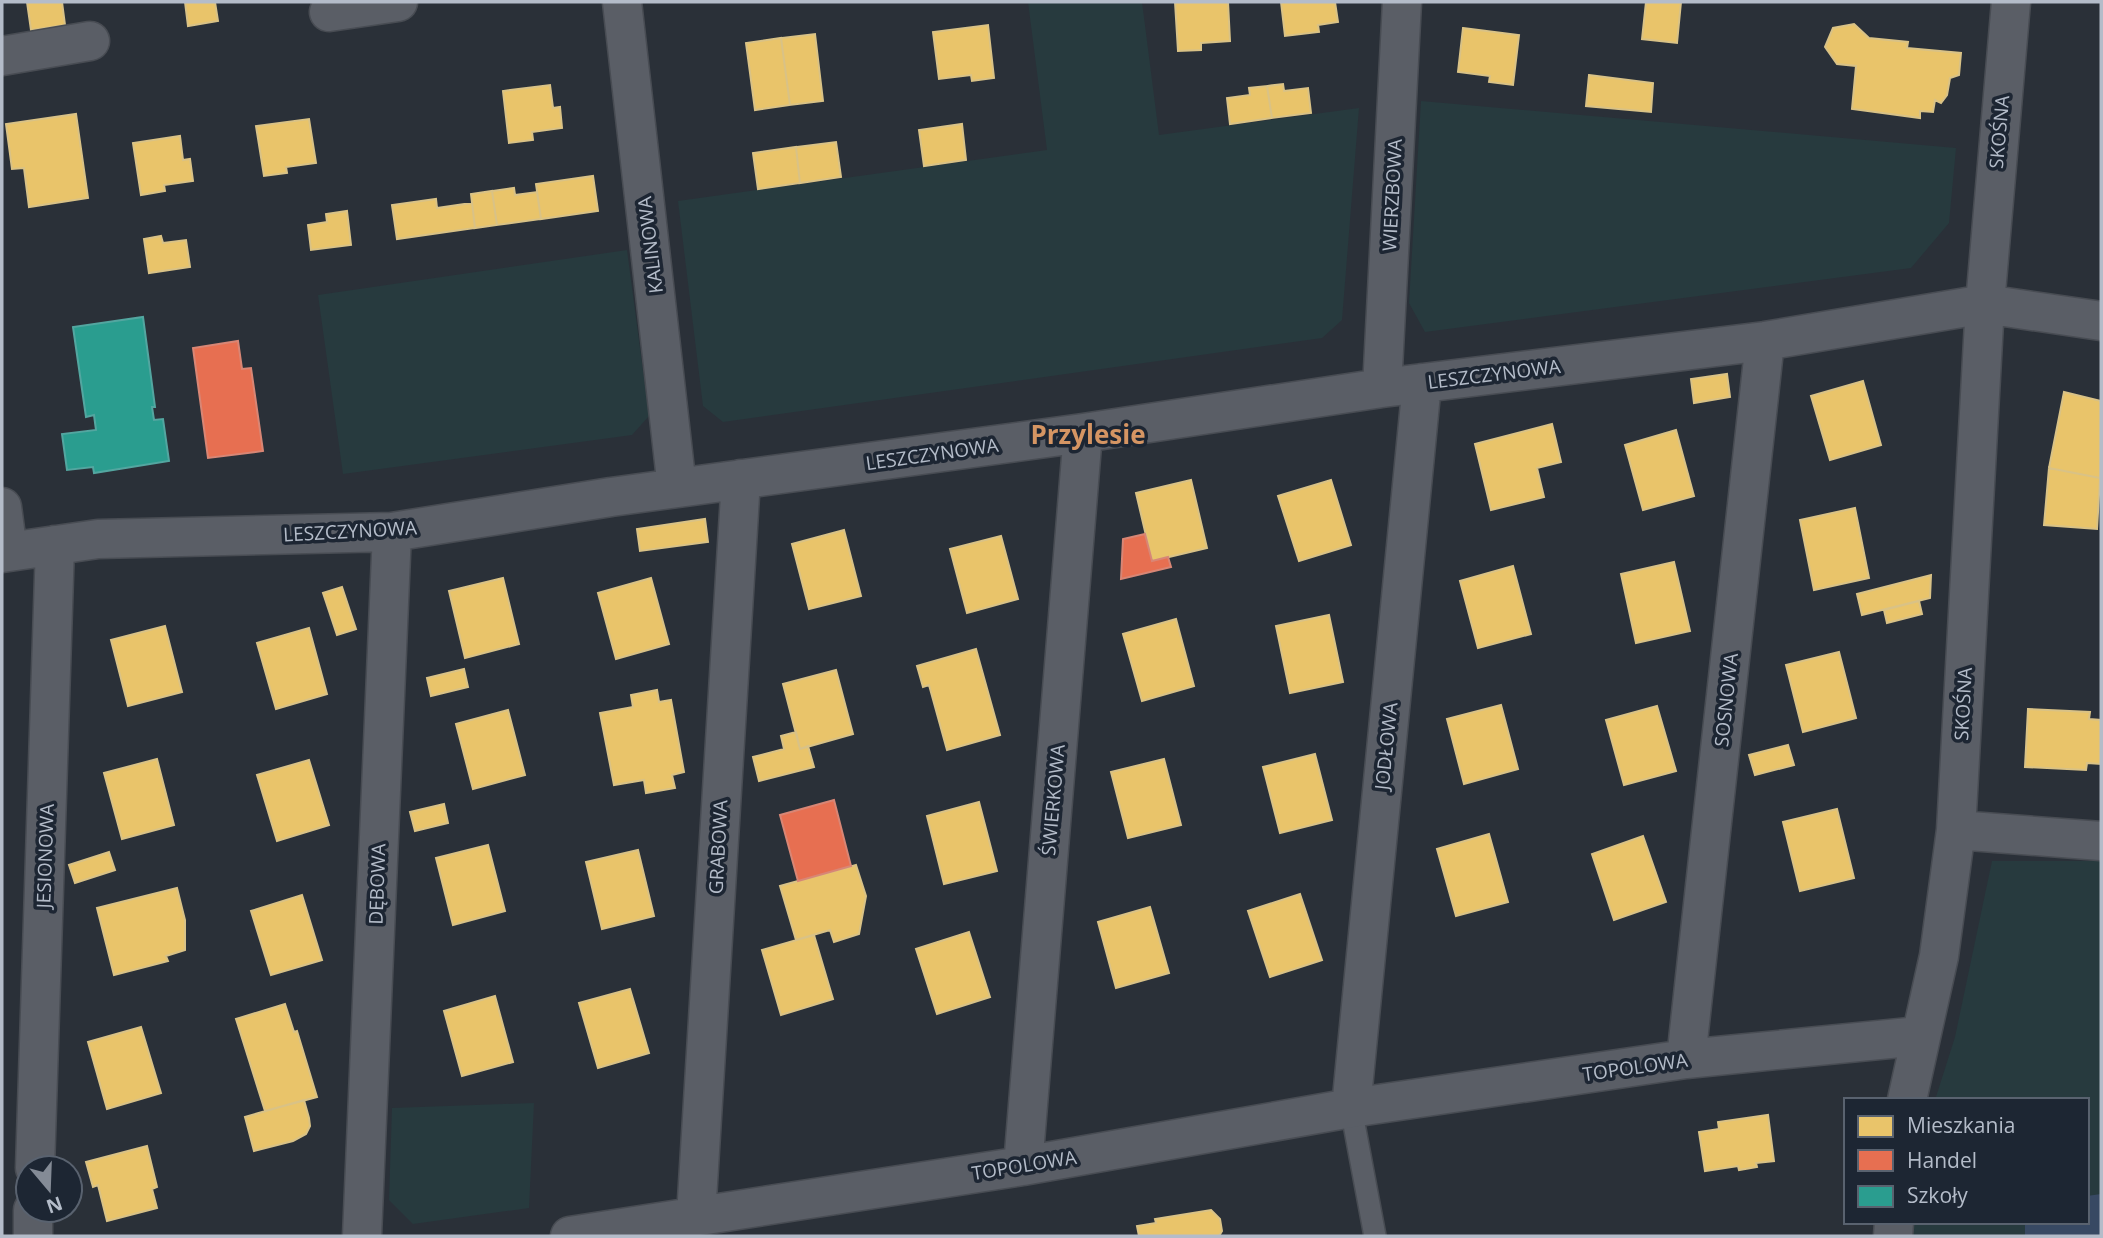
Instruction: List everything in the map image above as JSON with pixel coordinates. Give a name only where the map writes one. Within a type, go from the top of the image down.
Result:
[{"type":"street","points":[[329,12],[398,2]]},
{"type":"street","name":"KALINOWA","points":[[622,2],[677,488]]},
{"type":"street","name":"WIERZBOWA","points":[[1382,388],[1402,2]]},
{"type":"street","name":"SKOŚNA","points":[[1907,1098],[1940,956],[1956,830],[1985,304],[2011,2]]},
{"type":"street","points":[[2,56],[90,41]]},
{"type":"street","points":[[1985,304],[2101,321]]},
{"type":"street","name":"LESZCZYNOWA","points":[[5,553],[98,539],[392,532],[677,488],[1083,433],[1382,388],[1765,341],[1985,304]]},
{"type":"street","name":"SOSNOWA","points":[[1686,1059],[1765,341]]},
{"type":"street","name":"JODŁOWA","points":[[1351,1108],[1422,383]]},
{"type":"street","name":"ŚWIERKOWA","points":[[1023,1166],[1083,433]]},
{"type":"street","name":"GRABOWA","points":[[697,1226],[741,479]]},
{"type":"street","points":[[2,507],[5,553]]},
{"type":"street","name":"DĘBOWA","points":[[362,1236],[392,532]]},
{"type":"street","name":"JESIONOWA","points":[[35,1154],[55,545]]},
{"type":"street","points":[[1956,830],[2101,841]]},
{"type":"street","name":"TOPOLOWA","points":[[570,1236],[697,1226],[1351,1108],[1686,1059],[1920,1036]]},
{"type":"lane","points":[[1351,1108],[1375,1236]]},
{"type":"green space","points":[[1028,2],[1142,2],[1159,135],[1359,108],[1342,320],[1322,338],[723,422],[703,406],[678,201],[1047,150]]},
{"type":"green space","points":[[1421,101],[1956,148],[1949,223],[1911,268],[1425,332],[1409,303]]},
{"type":"green space","points":[[627,250],[649,416],[632,435],[343,474],[318,295]]},
{"type":"green space","points":[[1992,861],[2101,861],[2101,1236],[1909,1236],[1910,1224],[2089,1224],[2089,1098],[1936,1098],[1955,1037]]},
{"type":"green space","points":[[534,1103],[529,1208],[413,1224],[389,1200],[392,1108]]},
{"type":"water","points":[[2101,1194],[2101,1236],[2025,1236],[2025,1224],[2089,1224],[2089,1196]]},
{"type":"building: Mieszkania","points":[[27,2],[62,2],[65,25],[31,30]]},
{"type":"building: Mieszkania","points":[[185,2],[215,2],[218,21],[188,26]]},
{"type":"building: Mieszkania","points":[[1175,2],[1228,2],[1230,41],[1201,43],[1201,50],[1178,51]]},
{"type":"building: Mieszkania","points":[[1281,2],[1335,2],[1338,22],[1318,25],[1319,32],[1285,36]]},
{"type":"building: Mieszkania","points":[[1646,2],[1681,2],[1677,43],[1642,39]]},
{"type":"building: Mieszkania","points":[[1854,24],[1869,38],[1908,42],[1907,48],[1961,53],[1959,75],[1950,78],[1947,95],[1941,103],[1935,100],[1933,112],[1920,111],[1920,118],[1852,109],[1856,66],[1837,64],[1825,47],[1833,28]]},
{"type":"building: Mieszkania","points":[[988,25],[994,78],[972,81],[971,75],[939,79],[933,32]]},
{"type":"building: Mieszkania","points":[[1463,28],[1519,35],[1513,85],[1489,82],[1490,76],[1458,72]]},
{"type":"building: Mieszkania","points":[[815,34],[823,101],[790,105],[781,38]]},
{"type":"building: Mieszkania","points":[[781,38],[790,105],[755,110],[746,43]]},
{"type":"building: Mieszkania","points":[[1589,75],[1653,83],[1651,112],[1586,106]]},
{"type":"building: Mieszkania","points":[[1283,84],[1284,91],[1308,88],[1311,113],[1272,118],[1267,86]]},
{"type":"building: Mieszkania","points":[[550,85],[553,108],[560,107],[562,128],[532,132],[533,140],[509,143],[503,91]]},
{"type":"building: Mieszkania","points":[[1267,86],[1272,118],[1230,124],[1227,98],[1250,95],[1249,88]]},
{"type":"building: Mieszkania","points":[[76,114],[88,198],[29,207],[24,168],[12,169],[6,124]]},
{"type":"building: Mieszkania","points":[[309,119],[316,163],[286,167],[287,173],[264,176],[256,126]]},
{"type":"building: Mieszkania","points":[[962,124],[966,160],[924,166],[919,130]]},
{"type":"building: Mieszkania","points":[[180,136],[183,160],[190,159],[193,181],[164,185],[165,191],[141,195],[133,143]]},
{"type":"building: Mieszkania","points":[[836,142],[841,177],[800,183],[796,147]]},
{"type":"building: Mieszkania","points":[[796,147],[800,183],[758,189],[753,153]]},
{"type":"building: Mieszkania","points":[[593,176],[598,211],[541,219],[536,184]]},
{"type":"building: Mieszkania","points":[[514,188],[515,195],[537,192],[541,219],[497,225],[492,191]]},
{"type":"building: Mieszkania","points":[[492,191],[497,225],[475,228],[471,194]]},
{"type":"building: Mieszkania","points":[[436,199],[437,208],[472,203],[475,228],[397,239],[392,205]]},
{"type":"building: Mieszkania","points":[[347,211],[351,245],[311,250],[308,225],[327,222],[326,214]]},
{"type":"building: Mieszkania","points":[[161,236],[163,243],[186,240],[190,267],[149,273],[144,239]]},
{"type":"building: Mieszkania","points":[[1727,374],[1730,397],[1694,403],[1691,379]]},
{"type":"building: Mieszkania","points":[[1863,381],[1881,445],[1830,460],[1811,396]]},
{"type":"building: Mieszkania","points":[[2064,392],[2101,401],[2100,478],[2049,468]]},
{"type":"building: Mieszkania","points":[[1552,424],[1561,462],[1537,468],[1544,497],[1491,510],[1475,444]]},
{"type":"building: Mieszkania","points":[[1676,430],[1694,496],[1643,510],[1625,445]]},
{"type":"building: Mieszkania","points":[[2049,468],[2100,478],[2097,529],[2044,525]]},
{"type":"building: Mieszkania","points":[[1191,480],[1207,548],[1152,561],[1136,493]]},
{"type":"building: Mieszkania","points":[[1331,480],[1351,545],[1299,561],[1278,496]]},
{"type":"building: Mieszkania","points":[[1855,508],[1869,578],[1814,590],[1800,520]]},
{"type":"building: Mieszkania","points":[[705,519],[708,542],[640,551],[637,529]]},
{"type":"building: Mieszkania","points":[[844,530],[861,596],[809,609],[792,544]]},
{"type":"building: Mieszkania","points":[[1001,536],[1018,599],[967,613],[950,549]]},
{"type":"building: Mieszkania","points":[[1674,562],[1690,631],[1636,643],[1621,574]]},
{"type":"building: Mieszkania","points":[[1513,566],[1531,634],[1478,648],[1460,581]]},
{"type":"building: Mieszkania","points":[[1931,575],[1930,598],[1862,615],[1857,594]]},
{"type":"building: Mieszkania","points":[[503,578],[519,644],[465,658],[449,591]]},
{"type":"building: Mieszkania","points":[[651,578],[669,644],[616,659],[598,593]]},
{"type":"building: Mieszkania","points":[[342,587],[356,629],[337,635],[323,593]]},
{"type":"building: Mieszkania","points":[[1919,601],[1922,614],[1887,623],[1884,610]]},
{"type":"building: Mieszkania","points":[[1329,615],[1343,682],[1290,693],[1276,626]]},
{"type":"building: Mieszkania","points":[[1176,619],[1194,686],[1142,701],[1123,634]]},
{"type":"building: Mieszkania","points":[[165,626],[182,692],[128,706],[111,640]]},
{"type":"building: Mieszkania","points":[[309,628],[327,694],[276,709],[257,643]]},
{"type":"building: Mieszkania","points":[[976,649],[1000,735],[947,750],[929,685],[923,687],[917,666]]},
{"type":"building: Mieszkania","points":[[1839,652],[1856,718],[1803,732],[1786,665]]},
{"type":"building: Mieszkania","points":[[464,669],[468,687],[431,696],[427,678]]},
{"type":"building: Mieszkania","points":[[836,670],[853,734],[800,749],[783,684]]},
{"type":"building: Mieszkania","points":[[657,690],[659,702],[671,700],[684,772],[672,775],[675,788],[646,793],[644,780],[614,785],[600,713],[633,707],[631,695]]},
{"type":"building: Mieszkania","points":[[1501,705],[1518,769],[1464,784],[1447,719]]},
{"type":"building: Mieszkania","points":[[1657,706],[1676,771],[1624,785],[1606,720]]},
{"type":"building: Mieszkania","points":[[2028,709],[2090,712],[2089,719],[2101,720],[2101,764],[2087,763],[2086,770],[2025,767]]},
{"type":"building: Mieszkania","points":[[508,710],[525,775],[473,789],[456,724]]},
{"type":"building: Mieszkania","points":[[796,732],[800,749],[808,746],[814,767],[759,781],[753,757],[784,749],[781,736]]},
{"type":"building: Mieszkania","points":[[1788,745],[1794,765],[1755,775],[1749,755]]},
{"type":"building: Mieszkania","points":[[1315,754],[1332,820],[1280,833],[1263,767]]},
{"type":"building: Mieszkania","points":[[157,759],[174,825],[122,839],[104,773]]},
{"type":"building: Mieszkania","points":[[1164,759],[1181,825],[1128,838],[1111,772]]},
{"type":"building: Mieszkania","points":[[309,760],[329,825],[277,841],[257,775]]},
{"type":"building: Mieszkania","points":[[979,802],[997,871],[944,884],[927,816]]},
{"type":"building: Mieszkania","points":[[444,804],[448,823],[415,831],[410,812]]},
{"type":"building: Mieszkania","points":[[1837,809],[1854,878],[1800,891],[1783,822]]},
{"type":"building: Mieszkania","points":[[1489,834],[1508,902],[1456,916],[1437,849]]},
{"type":"building: Mieszkania","points":[[1643,836],[1666,902],[1614,920],[1592,854]]},
{"type":"building: Mieszkania","points":[[488,845],[505,911],[453,925],[436,858]]},
{"type":"building: Mieszkania","points":[[638,850],[654,916],[602,929],[586,862]]},
{"type":"building: Mieszkania","points":[[109,852],[115,870],[75,883],[69,865]]},
{"type":"building: Mieszkania","points":[[856,865],[866,896],[859,934],[834,942],[830,930],[796,940],[780,886]]},
{"type":"building: Mieszkania","points":[[177,888],[185,920],[185,950],[166,956],[168,961],[114,975],[97,908]]},
{"type":"building: Mieszkania","points":[[1300,894],[1322,960],[1270,977],[1248,911]]},
{"type":"building: Mieszkania","points":[[302,895],[322,960],[271,975],[251,911]]},
{"type":"building: Mieszkania","points":[[1150,907],[1169,973],[1116,988],[1098,922]]},
{"type":"building: Mieszkania","points":[[969,932],[990,997],[937,1014],[916,949]]},
{"type":"building: Mieszkania","points":[[814,935],[833,999],[781,1015],[762,950]]},
{"type":"building: Mieszkania","points":[[630,989],[649,1053],[598,1068],[579,1003]]},
{"type":"building: Mieszkania","points":[[495,996],[513,1062],[462,1076],[444,1011]]},
{"type":"building: Mieszkania","points":[[285,1004],[294,1032],[297,1031],[317,1097],[265,1111],[236,1019]]},
{"type":"building: Mieszkania","points":[[141,1027],[161,1093],[107,1109],[88,1042]]},
{"type":"building: Mieszkania","points":[[304,1100],[310,1126],[306,1134],[293,1141],[254,1151],[245,1117]]},
{"type":"building: Mieszkania","points":[[1768,1115],[1774,1161],[1756,1163],[1757,1167],[1739,1170],[1738,1166],[1705,1171],[1699,1132],[1719,1129],[1718,1122]]},
{"type":"building: Mieszkania","points":[[147,1146],[157,1187],[152,1189],[157,1208],[107,1221],[98,1185],[93,1187],[86,1162]]},
{"type":"building: Mieszkania","points":[[1211,1210],[1220,1219],[1222,1231],[1219,1236],[1139,1236],[1137,1226],[1156,1223],[1155,1219]]},
{"type":"building: Handel","points":[[238,341],[242,369],[251,368],[263,451],[208,458],[193,348]]},
{"type":"building: Handel","points":[[1145,534],[1152,561],[1168,557],[1171,567],[1121,579],[1123,539]]},
{"type":"building: Handel","points":[[834,800],[851,866],[798,881],[780,815]]},
{"type":"building: Szkoły","points":[[143,317],[155,407],[152,407],[154,420],[163,419],[169,461],[94,473],[93,467],[67,470],[62,434],[96,430],[94,415],[86,417],[73,327]]},
{"type":"district","name":"Przylesie","points":[[1088,434]]}]
